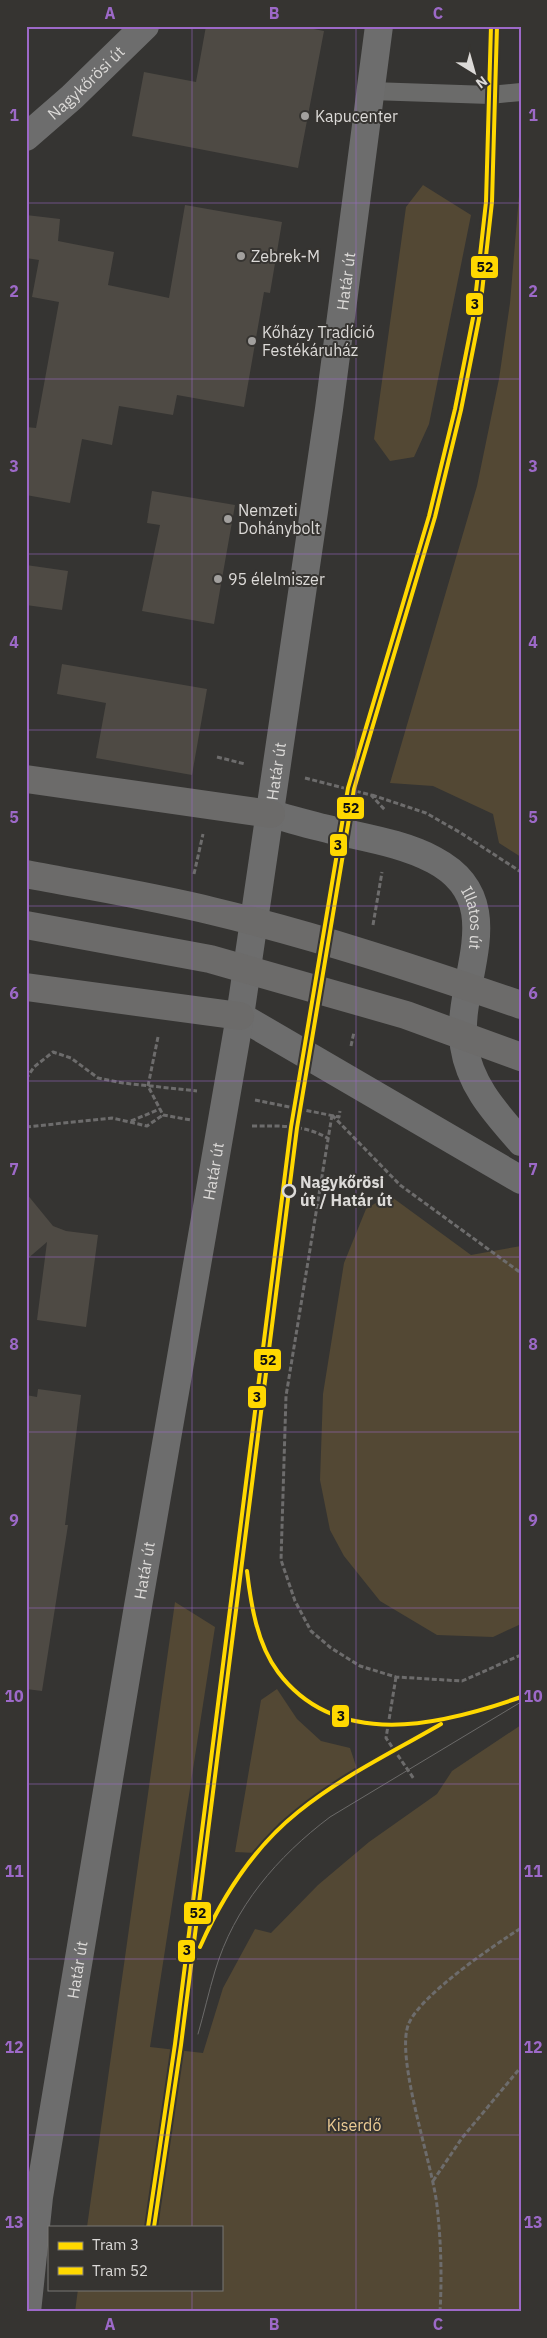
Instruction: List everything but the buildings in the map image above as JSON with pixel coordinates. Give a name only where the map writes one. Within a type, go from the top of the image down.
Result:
[{"type":"main road","name":"Nagykőrösi út","points":[[26,137],[72,98],[145,26]]},
{"type":"main road","name":"Határ út","points":[[27,2312],[33,2196],[137,1612],[240,1016],[329,409],[379,26]]},
{"type":"main road","points":[[26,779],[271,814]]},
{"type":"main road","name":"Illatos út","points":[[271,814],[385,843],[436,861],[457,877],[470,896],[478,925],[477,942],[462,1018],[464,1045],[471,1072],[485,1100],[521,1142]]},
{"type":"main road","points":[[26,874],[159,899],[274,927],[361,952],[521,1005]]},
{"type":"main road","points":[[26,925],[210,959],[406,1015],[521,1057]]},
{"type":"main road","points":[[26,987],[240,1016],[521,1180]]},
{"type":"lane","points":[[371,91],[490,95],[521,92]]},
{"type":"path","points":[[217,757],[371,795],[426,813],[521,872]]},
{"type":"path","points":[[371,795],[392,818],[385,843],[372,932]]},
{"type":"path","points":[[346,1077],[354,1029]]},
{"type":"path","points":[[26,1079],[34,1067],[53,1052],[72,1058],[98,1078],[122,1083],[161,1086]]},
{"type":"path","points":[[130,1122],[160,1109]]},
{"type":"path","points":[[26,1127],[112,1118],[147,1126],[163,1115]]},
{"type":"path","points":[[521,1273],[400,1185],[332,1115],[286,1396],[281,1560],[295,1601],[311,1631],[360,1666],[396,1677],[462,1681],[521,1655]]},
{"type":"path","points":[[396,1677],[386,1738],[414,1779]]},
{"type":"path","points":[[440,2312],[437,2205],[410,2086],[406,2048],[408,2024],[424,2003],[461,1970],[521,1928]]},
{"type":"path","points":[[432,2181],[462,2138],[521,2067]]},
{"type":"green space","points":[[521,172],[521,857],[499,843],[493,814],[433,786],[390,783],[477,486],[499,379],[510,303]]},
{"type":"green space","points":[[423,185],[471,215],[429,424],[414,457],[390,461],[374,439],[406,207]]},
{"type":"green space","points":[[389,1195],[471,1255],[521,1246],[521,1624],[493,1637],[437,1635],[380,1601],[344,1556],[330,1530],[320,1480],[323,1394],[344,1263],[366,1209]]},
{"type":"green space","name":"Kiserdő","points":[[175,1602],[215,1627],[150,2047],[203,2053],[223,1988],[255,1929],[271,1933],[318,1885],[369,1842],[437,1794],[452,1771],[521,1725],[521,2312],[75,2312],[78,2290],[222,2290],[222,2226],[87,2226]]},
{"type":"green space","points":[[277,1689],[297,1719],[321,1741],[350,1748],[357,1769],[279,1823],[256,1853],[235,1852],[261,1700]]},
{"type":"tram line","name":"3","points":[[148,2226],[175,2044],[291,1127],[348,788],[429,516],[455,409],[473,318],[486,202],[491,26]]},
{"type":"tram line","name":"52","points":[[154,2226],[181,2045],[297,1128],[354,789],[435,517],[461,410],[479,319],[492,202],[497,26]]},
{"type":"tram line","name":"3","points":[[247,1571],[256,1624],[271,1661],[278,1672],[302,1697],[330,1713],[360,1722],[392,1725],[458,1716],[521,1697]]},
{"type":"tram line","points":[[198,2034],[223,1948],[246,1905],[275,1866],[330,1817],[521,1702]]},
{"type":"tram line","name":"3","points":[[200,1947],[229,1891],[253,1857],[282,1826],[332,1787],[441,1724]]},
{"type":"place","name":"Kapucenter","points":[[305,116]]},
{"type":"place","name":"Zebrek-M","points":[[241,256]]},
{"type":"place","name":"Kőházy Tradíció Festékáruház","points":[[252,341]]},
{"type":"place","name":"Nemzeti Dohánybolt","points":[[228,519]]},
{"type":"place","name":"95 élelmiszer","points":[[218,579]]},
{"type":"place","name":"Nagykőrösi út / Határ út","points":[[289,1191]]}]
